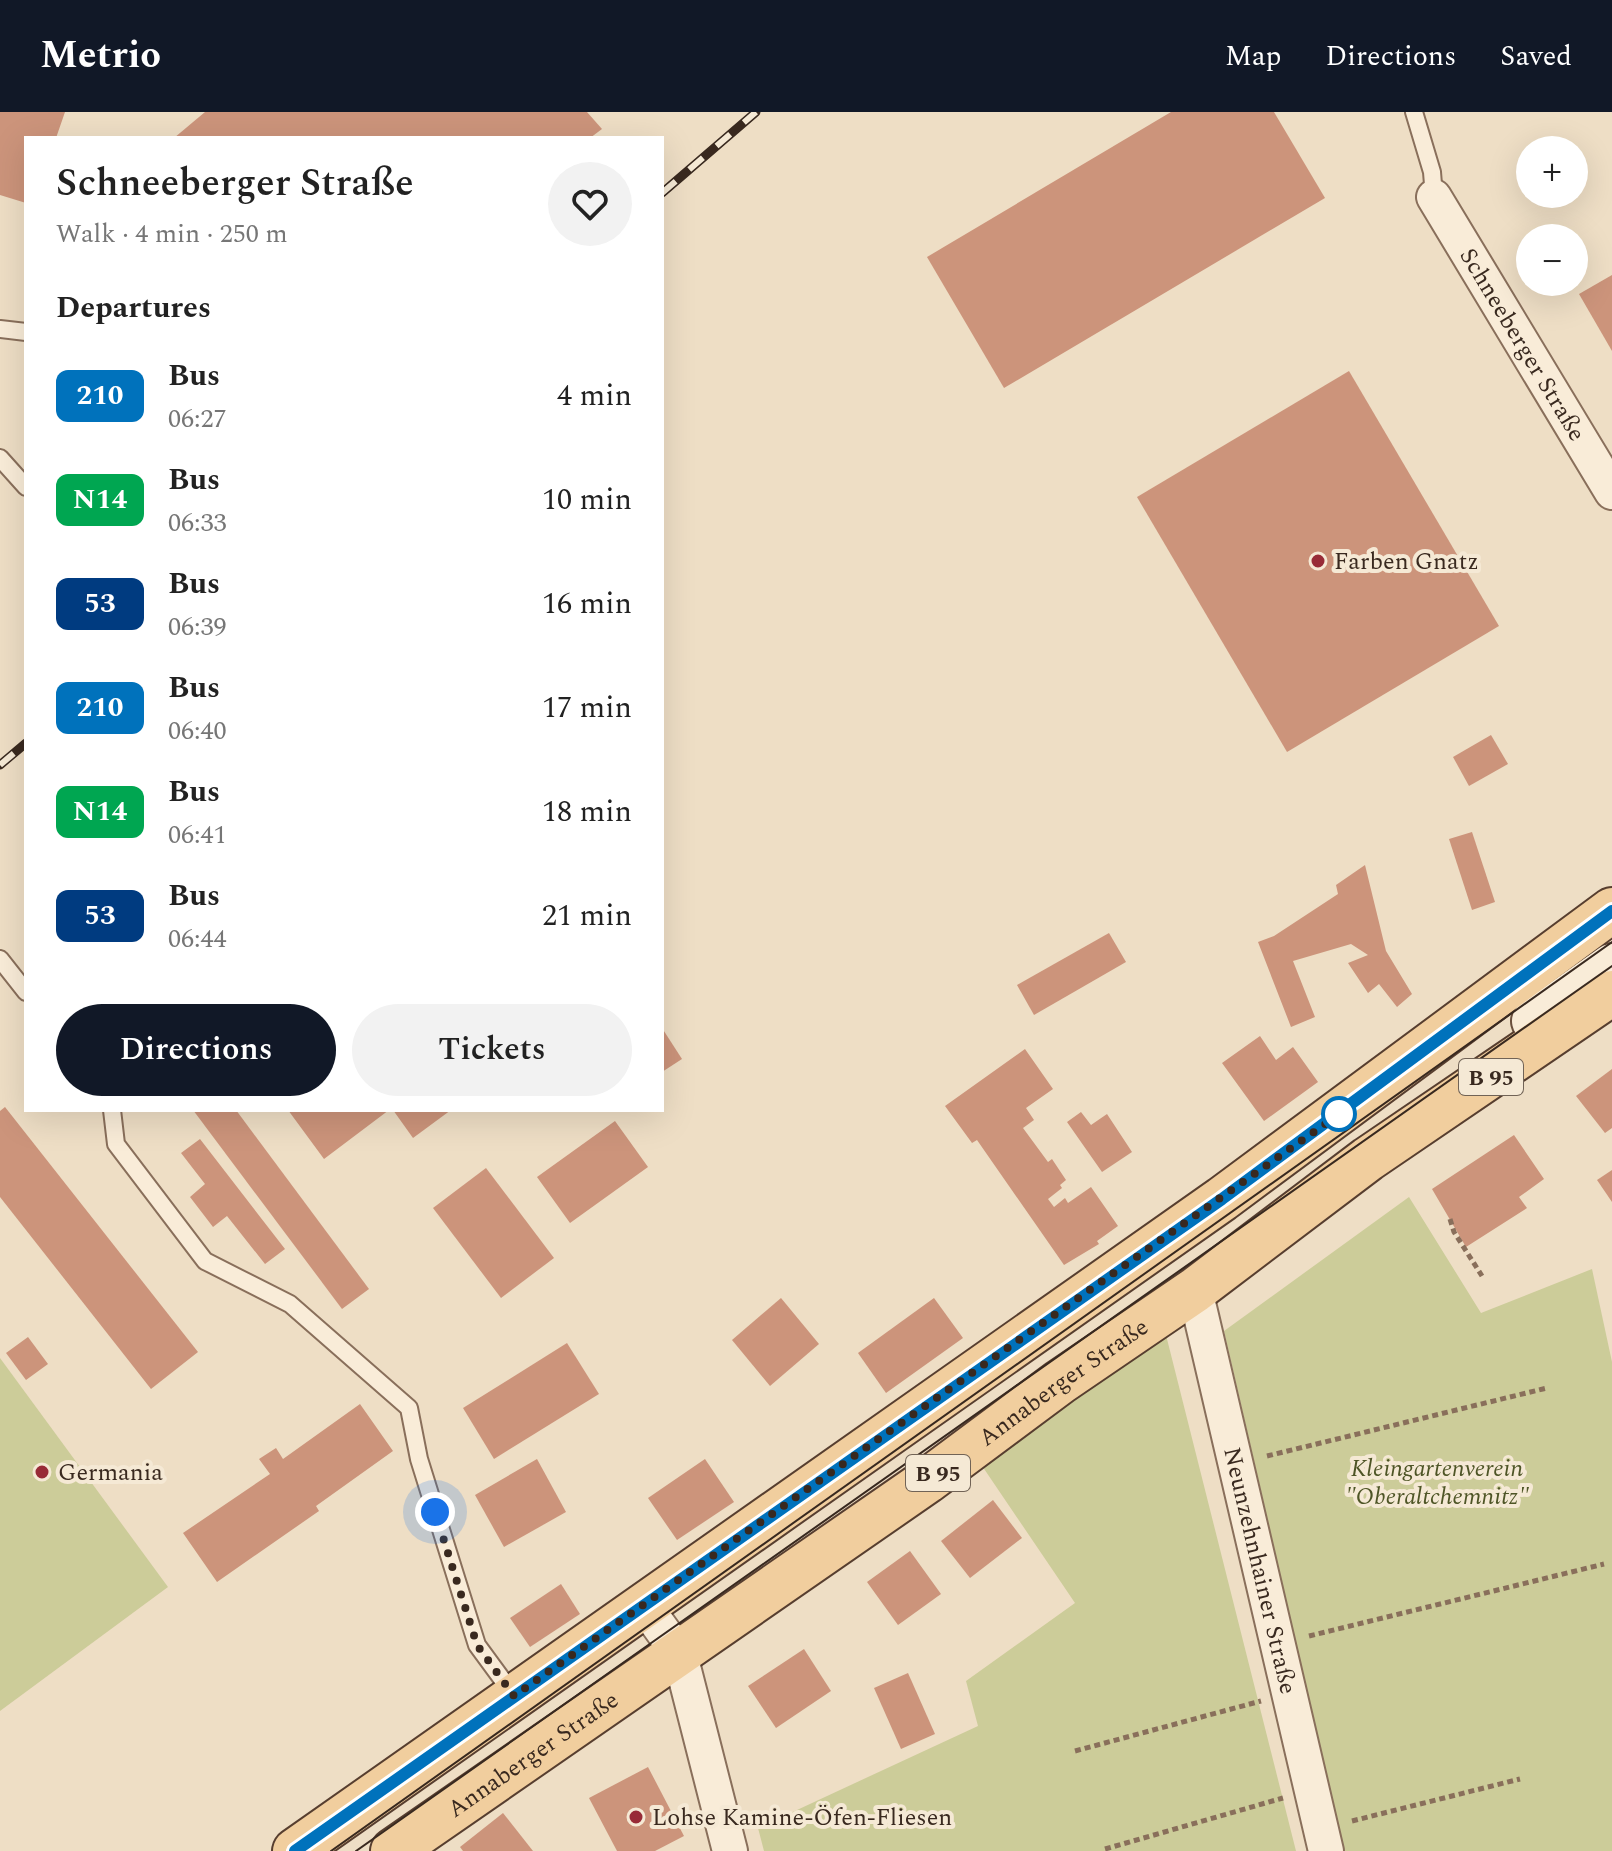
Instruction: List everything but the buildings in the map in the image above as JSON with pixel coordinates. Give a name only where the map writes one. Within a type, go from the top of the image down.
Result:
[{"type":"main road","name":"B 95","points":[[295,1851],[1234,1191],[1612,910]]},
{"type":"main road","name":"Annaberger Straße","points":[[393,1851],[680,1655],[927,1481],[1060,1382],[1195,1290],[1368,1159],[1612,993]]},
{"type":"street","name":"Schneeberger Straße","points":[[1434,197],[1612,492]]},
{"type":"street","name":"B 95","points":[[1368,1159],[1393,1120],[1612,966]]},
{"type":"street","name":"Neunzehnhainer Straße","points":[[1195,1290],[1323,1840]]},
{"type":"street","points":[[644,1605],[680,1655],[730,1851]]},
{"type":"lane","points":[[1414,112],[1432,172],[1434,197]]},
{"type":"lane","points":[[0,329],[24,332]]},
{"type":"lane","points":[[0,458],[24,485]]},
{"type":"lane","points":[[0,959],[24,989]]},
{"type":"lane","points":[[112,1112],[116,1144],[205,1261],[290,1304],[409,1408],[419,1459],[477,1645],[514,1696]]},
{"type":"path","points":[[1450,1219],[1454,1232],[1482,1276]]},
{"type":"path","points":[[1235,1464],[1547,1388]]},
{"type":"path","points":[[1277,1644],[1604,1564]]},
{"type":"path","points":[[1075,1751],[1289,1694]]},
{"type":"path","points":[[1323,1840],[1520,1779]]},
{"type":"path","points":[[1105,1849],[1311,1790]]},
{"type":"green space","name":"Kleingartenverein \"Oberaltchemnitz\"","points":[[1409,1197],[1481,1313],[1592,1269],[1612,1362],[1612,1851],[1344,1851],[1224,1331]]},
{"type":"green space","points":[[1166,1335],[1296,1851],[764,1851],[758,1828],[978,1726],[966,1681],[1075,1603],[974,1454]]},
{"type":"green space","name":"Germania","points":[[0,1358],[168,1587],[0,1711]]},
{"type":"tram line","points":[[331,1851],[1612,942]]},
{"type":"tram line","points":[[356,1851],[1612,966]]},
{"type":"railway","points":[[664,191],[756,112]]},
{"type":"railway","points":[[0,765],[24,745]]},
{"type":"bus line","name":"210","points":[[295,1851],[1222,1199],[1442,1039],[1468,1014],[1612,911]]},
{"type":"place","name":"Farben Gnatz","points":[[1318,561]]},
{"type":"place","name":"Germania","points":[[42,1472]]},
{"type":"place","name":"Lohse Kamine-Öfen-Fliesen","points":[[636,1817]]},
{"type":"route","points":[[435,1512],[477,1645],[514,1696],[1345,1110],[1339,1114]]}]
